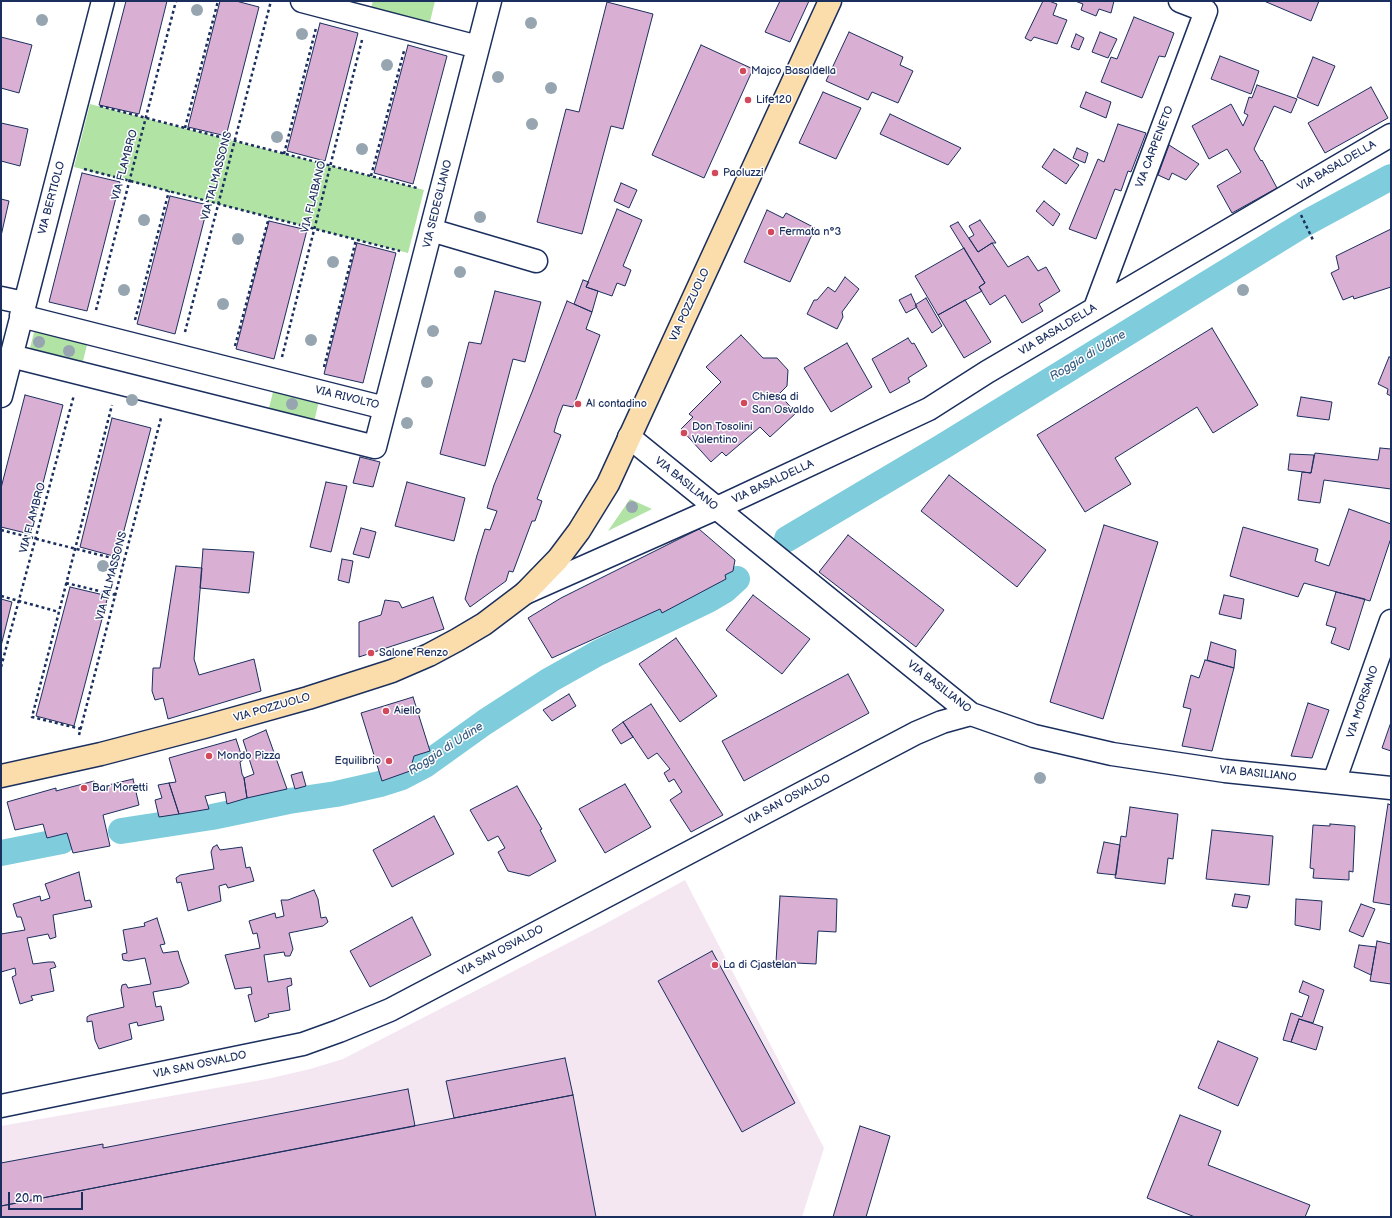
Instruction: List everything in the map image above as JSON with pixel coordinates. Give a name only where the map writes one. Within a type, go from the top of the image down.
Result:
[{"type":"main road","name":"VIA POZZUOLO","points":[[1,776],[72,761],[190,731],[308,698],[392,671],[429,655],[457,640],[484,624],[525,593],[558,559],[579,531],[608,484],[830,1]]},
{"type":"street","name":"VIA BERTIOLO","points":[[1,396],[103,1]]},
{"type":"street","name":"VIA CARPENETO","points":[[1095,308],[1206,11],[1180,1]]},
{"type":"street","name":"VIA SEDEGLIANO","points":[[386,408],[478,47],[485,2]]},
{"type":"street","points":[[312,4],[478,47]]},
{"type":"street","name":"VIA BASALDELLA","points":[[717,508],[930,409],[994,368],[1391,135]]},
{"type":"street","points":[[431,230],[536,261]]},
{"type":"street","name":"VIA RIVOLTO","points":[[1,298],[23,310],[90,334],[386,408],[375,447],[11,356]]},
{"type":"street","name":"VIA BASILIANO","points":[[629,437],[971,714],[1034,736],[1112,754],[1225,771],[1391,788]]},
{"type":"street","name":"VIA POZZUOLO","points":[[525,593],[717,508]]},
{"type":"street","name":"VIA MORSANO","points":[[1334,782],[1391,622]]},
{"type":"street","name":"VIA SAN OSVALDO","points":[[1,1106],[303,1044],[339,1031],[390,1010],[916,733],[942,722],[971,714]]},
{"type":"path","name":"VIA FLAMBRO","points":[[90,334],[176,1]]},
{"type":"path","points":[[185,128],[218,1]]},
{"type":"path","name":"VIA TALMASSONS","points":[[178,356],[271,1]]},
{"type":"path","points":[[284,154],[312,4]]},
{"type":"path","name":"VIA FLAIBANO","points":[[276,380],[368,18]]},
{"type":"path","points":[[371,176],[410,29]]},
{"type":"path","points":[[77,100],[440,194]]},
{"type":"path","points":[[61,163],[424,257]]},
{"type":"path","points":[[129,343],[169,191]]},
{"type":"path","points":[[1301,216],[1314,240]]},
{"type":"path","points":[[230,369],[269,217]]},
{"type":"path","points":[[318,391],[356,240]]},
{"type":"path","name":"VIA FLAMBRO","points":[[1,667],[80,373]]},
{"type":"path","points":[[80,730],[32,717],[118,382]]},
{"type":"path","name":"VIA TALMASSONS","points":[[72,761],[167,395]]},
{"type":"path","points":[[1,530],[124,561]]},
{"type":"path","points":[[66,583],[116,595]]},
{"type":"path","points":[[1,596],[59,612]]},
{"type":"shaded area","points":[[685,880],[824,1148],[802,1217],[1,1217],[1,1126],[267,1079],[310,1069],[343,1059],[603,925]]},
{"type":"green space","points":[[373,1],[435,1],[427,34],[368,18]]},
{"type":"green space","points":[[90,104],[424,190],[408,253],[74,167]]},
{"type":"green space","points":[[37,320],[90,333],[80,373],[27,360]]},
{"type":"green space","points":[[276,380],[321,392],[312,431],[266,420]]},
{"type":"green space","points":[[630,499],[652,509],[608,531]]},
{"type":"building","points":[[126,1],[167,1],[139,114],[99,105]]},
{"type":"building","points":[[220,1],[236,1],[259,7],[226,136],[188,127]]},
{"type":"building","points":[[780,1],[809,1],[790,42],[765,32]]},
{"type":"building","points":[[1043,1],[1049,1],[1057,4],[1053,15],[1067,20],[1057,44],[1034,37],[1031,41],[1025,38]]},
{"type":"building","points":[[1075,1],[1114,1],[1111,13],[1099,9],[1096,16],[1081,10],[1083,4]]},
{"type":"building","points":[[1264,1],[1319,1],[1311,21]]},
{"type":"building","points":[[607,2],[653,14],[623,129],[611,126],[582,234],[537,222],[566,109],[579,112]]},
{"type":"building","points":[[1134,17],[1174,33],[1165,57],[1159,56],[1142,98],[1101,82],[1111,57],[1117,59]]},
{"type":"building","points":[[320,23],[358,33],[325,161],[287,151]]},
{"type":"building","points":[[849,32],[903,57],[900,65],[913,71],[898,103],[872,92],[868,100],[826,81]]},
{"type":"building","points":[[1100,32],[1117,39],[1108,58],[1092,52]]},
{"type":"building","points":[[1076,34],[1084,38],[1079,50],[1071,47]]},
{"type":"building","points":[[1,37],[32,45],[19,93],[1,88]]},
{"type":"building","points":[[408,45],[447,56],[413,184],[374,173]]},
{"type":"building","points":[[701,45],[753,69],[704,178],[652,155]]},
{"type":"building","points":[[1220,56],[1259,71],[1251,94],[1211,79]]},
{"type":"building","points":[[1313,57],[1335,66],[1318,106],[1297,97]]},
{"type":"building","points":[[1257,85],[1297,99],[1291,113],[1274,106],[1254,149],[1261,161],[1262,160],[1277,188],[1232,213],[1217,186],[1241,172],[1227,149],[1209,159],[1192,126],[1231,104],[1243,126],[1248,115],[1244,113],[1249,97],[1252,98]]},
{"type":"building","points":[[1371,87],[1388,118],[1325,153],[1308,123]]},
{"type":"building","points":[[823,92],[861,108],[836,159],[799,143]]},
{"type":"building","points":[[1086,92],[1111,102],[1106,118],[1080,107]]},
{"type":"building","points":[[890,114],[961,148],[948,165],[880,134]]},
{"type":"building","points":[[1,123],[28,129],[20,166],[1,161]]},
{"type":"building","points":[[1118,124],[1146,133],[1131,172],[1128,171],[1121,191],[1115,189],[1096,239],[1069,229],[1098,159],[1104,162]]},
{"type":"building","points":[[1169,145],[1199,164],[1186,180],[1172,173],[1169,180],[1158,175]]},
{"type":"building","points":[[1077,148],[1088,153],[1085,163],[1073,158]]},
{"type":"building","points":[[1054,149],[1079,165],[1066,184],[1042,167]]},
{"type":"building","points":[[82,173],[120,182],[87,311],[49,302]]},
{"type":"building","points":[[621,183],[637,190],[629,208],[614,201]]},
{"type":"building","points":[[170,196],[208,205],[175,334],[137,324]]},
{"type":"building","points":[[1,199],[9,201],[1,236]]},
{"type":"building","points":[[1044,201],[1060,214],[1053,226],[1036,211]]},
{"type":"building","points":[[617,209],[642,220],[623,266],[631,270],[625,286],[617,283],[612,296],[586,287]]},
{"type":"building","points":[[767,210],[783,218],[786,213],[815,228],[790,282],[744,262]]},
{"type":"building","points":[[980,220],[996,243],[992,243],[978,252],[969,238],[974,235],[969,226]]},
{"type":"building","points":[[269,221],[307,230],[274,359],[236,349]]},
{"type":"building","points":[[958,222],[978,252],[992,243],[1008,267],[1028,256],[1038,271],[1046,267],[1060,291],[1039,304],[1043,311],[1022,323],[1005,295],[990,305],[979,287],[985,283],[950,226]]},
{"type":"building","points":[[1391,229],[1391,287],[1354,299],[1353,296],[1343,300],[1331,273],[1339,269],[1336,256]]},
{"type":"building","points":[[357,243],[396,253],[363,383],[324,374]]},
{"type":"building","points":[[964,248],[985,283],[979,287],[982,291],[938,315],[915,276]]},
{"type":"building","points":[[845,277],[859,289],[842,312],[843,317],[837,329],[807,314],[814,300],[817,300],[828,287],[835,292]]},
{"type":"building","points":[[583,280],[589,282],[586,287],[598,291],[592,312],[574,304]]},
{"type":"building","points":[[495,291],[541,302],[525,362],[513,359],[485,466],[440,454],[469,342],[481,344]]},
{"type":"building","points":[[911,294],[917,307],[906,313],[899,300]]},
{"type":"building","points":[[926,298],[942,326],[932,333],[915,305]]},
{"type":"building","points":[[965,300],[991,342],[964,358],[938,315]]},
{"type":"building","points":[[567,301],[592,312],[586,329],[600,335],[573,407],[563,405],[558,418],[554,432],[561,435],[537,499],[542,501],[535,521],[532,521],[513,572],[509,571],[506,581],[470,607],[465,599],[477,555],[485,529],[490,530],[497,511],[487,508],[494,485]]},
{"type":"building","points":[[1212,328],[1258,405],[1213,433],[1197,407],[1115,458],[1131,484],[1085,512],[1037,435]]},
{"type":"building","name":"Chiesa di San Osvaldo","points":[[741,335],[763,358],[777,358],[788,370],[787,386],[779,394],[796,413],[770,437],[760,427],[726,456],[722,452],[711,462],[681,429],[693,417],[689,414],[721,382],[706,367]]},
{"type":"building","points":[[908,338],[912,344],[914,343],[927,366],[908,378],[910,382],[890,393],[872,359]]},
{"type":"building","points":[[847,343],[872,387],[831,412],[804,368]]},
{"type":"building","points":[[1389,357],[1391,357],[1391,396],[1387,394],[1388,389],[1378,384]]},
{"type":"building","points":[[25,395],[63,405],[30,534],[1,527],[1,488]]},
{"type":"building","points":[[1301,397],[1332,402],[1329,420],[1297,416]]},
{"type":"building","points":[[112,418],[151,428],[117,557],[80,547]]},
{"type":"building","points":[[1380,448],[1391,449],[1391,489],[1324,480],[1320,503],[1298,500],[1302,472],[1311,473],[1315,453],[1378,460]]},
{"type":"building","points":[[1290,454],[1314,455],[1311,473],[1288,470]]},
{"type":"building","points":[[360,457],[380,462],[373,487],[353,483]]},
{"type":"building","points":[[949,475],[1046,550],[1017,587],[921,511]]},
{"type":"building","points":[[326,482],[347,486],[331,552],[310,547]]},
{"type":"building","points":[[407,482],[465,498],[454,541],[395,526]]},
{"type":"building","points":[[1349,509],[1391,524],[1391,538],[1370,601],[1304,583],[1298,597],[1230,576],[1243,527],[1318,549],[1315,561],[1329,566]]},
{"type":"building","points":[[1104,525],[1158,542],[1103,719],[1050,702]]},
{"type":"building","points":[[361,528],[376,532],[369,558],[353,554]]},
{"type":"building","points":[[699,529],[735,560],[733,571],[725,575],[726,579],[662,613],[660,609],[552,658],[528,618],[561,598]]},
{"type":"building","points":[[848,535],[944,610],[916,647],[819,572]]},
{"type":"building","points":[[203,549],[254,552],[249,593],[200,588]]},
{"type":"building","points":[[342,559],[353,561],[349,583],[338,580]]},
{"type":"building","points":[[176,566],[202,568],[194,659],[199,675],[254,659],[261,691],[168,719],[163,698],[155,700],[152,691],[153,668],[160,668]]},
{"type":"building","points":[[70,587],[108,596],[74,726],[36,716]]},
{"type":"building","points":[[1336,592],[1365,599],[1349,650],[1331,643],[1336,628],[1326,625]]},
{"type":"building","points":[[753,595],[810,639],[782,674],[726,630]]},
{"type":"building","points":[[1224,595],[1244,599],[1241,619],[1219,614]]},
{"type":"building","points":[[433,597],[444,629],[359,657],[359,622],[381,615],[385,600],[399,602],[402,608]]},
{"type":"building","points":[[1,599],[12,602],[1,646]]},
{"type":"building","points":[[676,638],[717,696],[680,722],[639,664]]},
{"type":"building","points":[[1211,642],[1236,650],[1234,668],[1207,660]]},
{"type":"building","points":[[1205,660],[1234,668],[1212,751],[1182,746],[1191,709],[1183,707],[1191,675],[1199,678]]},
{"type":"building","points":[[848,674],[869,713],[744,781],[722,741]]},
{"type":"building","points":[[569,694],[576,706],[552,721],[543,710]]},
{"type":"building","points":[[413,697],[430,751],[414,756],[410,771],[382,781],[361,713]]},
{"type":"building","points":[[1308,703],[1329,710],[1312,758],[1291,756]]},
{"type":"building","points":[[651,704],[723,815],[691,832],[670,800],[682,792],[674,779],[669,782],[664,773],[670,769],[657,753],[648,759],[623,722]]},
{"type":"building","points":[[623,722],[633,737],[621,744],[612,730]]},
{"type":"building","points":[[1391,722],[1391,751],[1382,748]]},
{"type":"building","points":[[266,730],[287,789],[247,798],[244,778],[254,774],[243,740]]},
{"type":"building","points":[[236,739],[243,760],[240,762],[247,798],[227,804],[225,792],[205,796],[209,809],[179,814],[169,783],[176,782],[169,758]]},
{"type":"building","points":[[302,772],[306,786],[295,789],[291,775]]},
{"type":"building","points":[[133,779],[139,805],[103,815],[110,846],[73,853],[67,833],[47,838],[43,824],[15,830],[7,802],[56,788],[56,791],[94,781],[96,788]]},
{"type":"building","points":[[169,783],[179,814],[159,817],[155,800],[162,798],[158,785]]},
{"type":"building","points":[[625,784],[651,827],[605,853],[579,809]]},
{"type":"building","points":[[517,786],[542,829],[540,830],[556,861],[529,876],[508,871],[498,852],[505,848],[498,836],[488,841],[470,810]]},
{"type":"building","points":[[1388,804],[1391,805],[1391,905],[1373,902]]},
{"type":"building","points":[[1130,807],[1178,814],[1173,859],[1168,858],[1165,884],[1115,878],[1121,836],[1126,837]]},
{"type":"building","points":[[434,816],[454,854],[392,887],[373,850]]},
{"type":"building","points":[[1330,824],[1355,826],[1353,872],[1349,871],[1349,880],[1313,878],[1314,869],[1310,868],[1313,825],[1330,826]]},
{"type":"building","points":[[1212,830],[1273,836],[1269,885],[1206,879]]},
{"type":"building","points":[[1104,842],[1120,845],[1116,875],[1097,873]]},
{"type":"building","points":[[217,845],[220,850],[242,847],[246,868],[250,867],[254,881],[228,888],[226,884],[219,886],[221,901],[188,911],[181,882],[177,883],[176,878],[180,875],[214,869],[211,852],[213,847]]},
{"type":"building","points":[[79,872],[85,901],[90,900],[92,907],[53,915],[56,937],[50,939],[48,934],[27,938],[33,964],[54,962],[56,967],[50,969],[54,991],[31,996],[33,1000],[20,1004],[12,977],[16,975],[15,968],[1,972],[1,934],[25,930],[21,917],[17,917],[13,904],[40,896],[41,901],[50,898],[45,884]]},
{"type":"building","points":[[314,890],[318,899],[321,918],[326,917],[328,922],[323,926],[289,933],[293,949],[290,956],[285,956],[284,952],[264,955],[268,982],[291,978],[292,985],[287,987],[290,1010],[268,1014],[269,1017],[255,1022],[248,995],[252,994],[251,987],[235,989],[225,955],[260,948],[257,933],[253,934],[249,921],[275,913],[276,918],[284,916],[281,900],[288,900]]},
{"type":"building","points":[[1235,894],[1250,896],[1247,908],[1232,906]]},
{"type":"building","points":[[780,896],[837,899],[836,932],[818,931],[816,964],[776,962]]},
{"type":"building","points":[[1296,899],[1322,901],[1320,930],[1295,925]]},
{"type":"building","points":[[1361,904],[1375,909],[1363,937],[1349,931]]},
{"type":"building","points":[[412,917],[431,955],[370,987],[350,951]]},
{"type":"building","points":[[157,918],[165,944],[160,945],[163,953],[178,951],[189,983],[181,987],[153,992],[156,1007],[161,1006],[164,1020],[138,1026],[137,1022],[129,1024],[132,1039],[99,1049],[95,1040],[92,1021],[87,1022],[87,1017],[124,1007],[121,990],[122,985],[126,984],[128,988],[151,984],[145,958],[129,961],[123,960],[122,954],[127,953],[123,930],[145,926],[144,923]]},
{"type":"building","points":[[1377,941],[1391,944],[1391,984],[1370,981]]},
{"type":"building","points":[[1359,945],[1376,947],[1371,975],[1354,967]]},
{"type":"building","points":[[712,951],[795,1103],[742,1132],[658,981]]},
{"type":"building","points":[[1303,981],[1324,990],[1313,1023],[1299,1019],[1291,1042],[1283,1040],[1291,1013],[1302,1017],[1309,996],[1299,992]]},
{"type":"building","points":[[1299,1019],[1323,1027],[1316,1050],[1291,1042]]},
{"type":"building","points":[[1218,1041],[1258,1058],[1238,1106],[1198,1088]]},
{"type":"building","points":[[565,1058],[573,1095],[454,1118],[446,1081]]},
{"type":"building","points":[[408,1089],[415,1126],[1,1206],[1,1163],[103,1144],[103,1148]]},
{"type":"building","points":[[573,1095],[596,1217],[1,1217],[1,1206]]},
{"type":"building","points":[[1180,1115],[1221,1131],[1208,1165],[1310,1205],[1305,1217],[1195,1217],[1147,1198]]},
{"type":"building","points":[[860,1126],[890,1136],[866,1217],[833,1217]]},
{"type":"waterway","name":"Roggia di Udine","points":[[787,539],[942,447],[1304,224],[1391,177]]},
{"type":"waterway","name":"Roggia di Udine","points":[[121,831],[212,817],[289,801],[336,794],[380,784],[402,777],[425,765],[485,722],[550,680],[598,653],[708,600],[725,590],[737,579]]},
{"type":"waterway","name":"Roggia di Udine","points":[[1,853],[62,841]]},
{"type":"place","name":"Majco Basaldella","points":[[743,71]]},
{"type":"place","name":"Life120","points":[[748,100]]},
{"type":"place","name":"Paoluzzi","points":[[715,173]]},
{"type":"place","name":"Fermata n°3","points":[[771,232]]},
{"type":"place","name":"Chiesa di San Osvaldo","points":[[744,403]]},
{"type":"place","name":"Al contadino","points":[[578,404]]},
{"type":"place","name":"Don Tosolini Valentino","points":[[684,433]]},
{"type":"place","name":"Salone Renzo","points":[[371,653]]},
{"type":"place","name":"Aiello","points":[[386,711]]},
{"type":"place","name":"Mondo Pizza","points":[[209,756]]},
{"type":"place","name":"Equilibrio","points":[[389,761]]},
{"type":"place","name":"Bar Moretti","points":[[84,788]]},
{"type":"place","name":"La di Cjastelan","points":[[715,965]]}]
